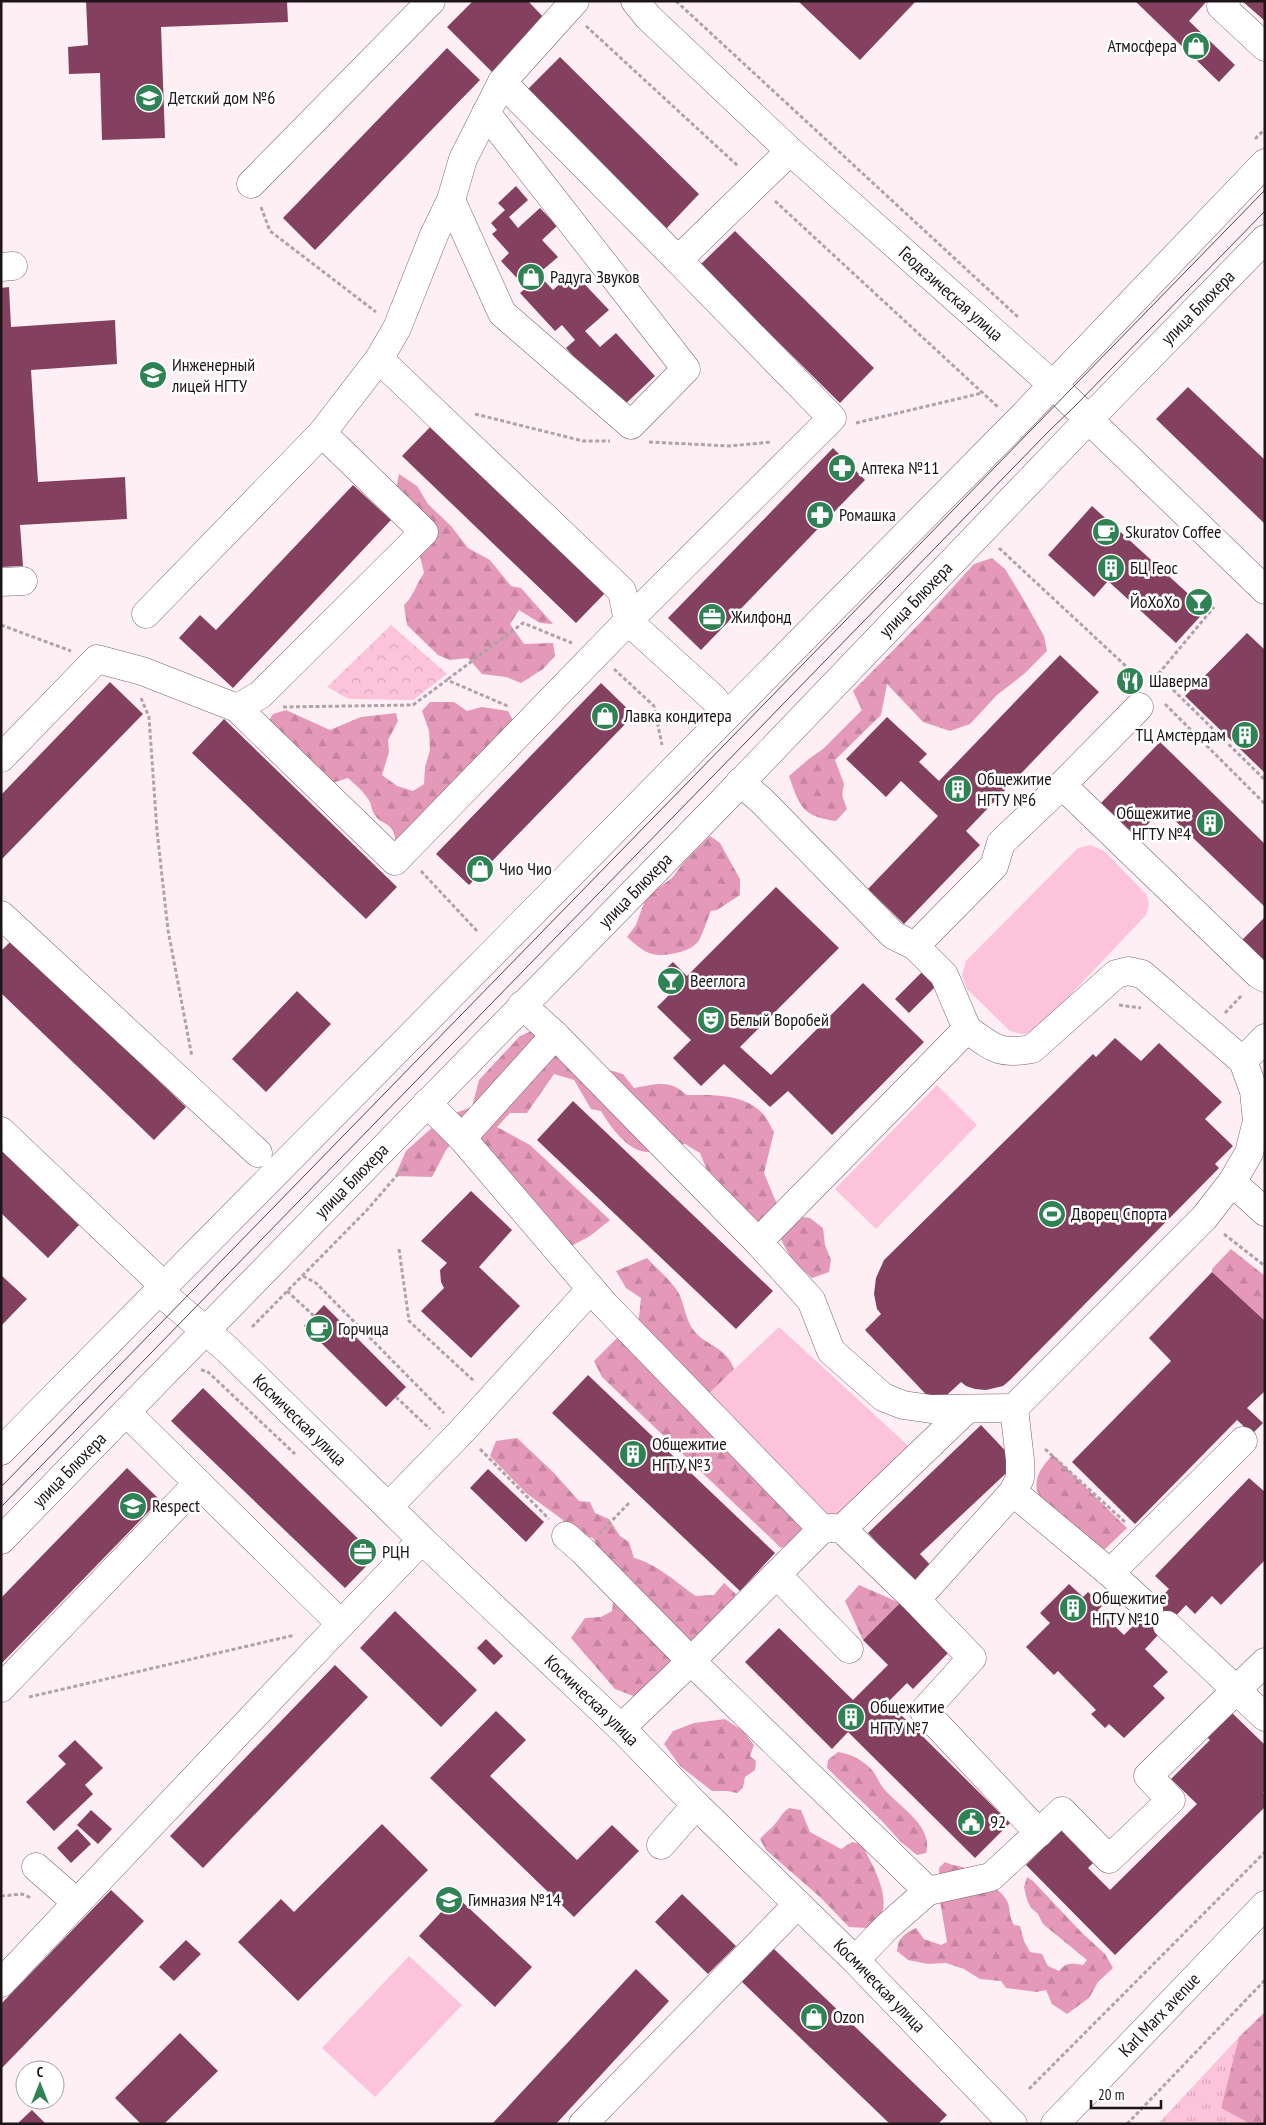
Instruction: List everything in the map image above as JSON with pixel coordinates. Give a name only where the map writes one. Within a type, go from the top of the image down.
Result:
[{"type":"street","points":[[251,184],[431,1]]},
{"type":"street","name":"Геодезическая улица","points":[[635,1],[648,17],[790,151],[1053,385],[1265,590]]},
{"type":"street","points":[[1226,1],[1222,6],[1265,47]]},
{"type":"street","points":[[146,614],[322,433],[379,359],[397,328],[434,235],[451,200],[463,159],[502,82],[571,5]]},
{"type":"street","points":[[1,758],[97,659],[128,667],[237,708],[395,860],[528,723],[832,418],[502,82]]},
{"type":"street","points":[[451,200],[502,313],[632,425],[686,369],[486,113]]},
{"type":"street","points":[[678,260],[790,151]]},
{"type":"street","points":[[1,1451],[1053,385],[1265,163]]},
{"type":"street","name":"улица Блюхера","points":[[1,1540],[206,1332],[1265,239]]},
{"type":"street","points":[[379,359],[622,591],[628,622],[713,698],[726,715]]},
{"type":"street","points":[[237,708],[260,695],[424,532],[322,433]]},
{"type":"street","points":[[915,946],[994,866],[1001,843],[1151,704]]},
{"type":"street","points":[[522,1005],[554,1035],[758,1242],[811,1300],[819,1316],[825,1340],[832,1351],[883,1397],[903,1405],[931,1409],[966,1410],[1014,1408],[1204,1218],[1232,1182],[1250,1153],[1257,1122],[1254,1091],[1243,1061],[1142,974],[1128,971],[1116,974],[1032,1049],[1014,1052],[996,1050],[967,1029],[944,975],[915,946],[893,935],[762,801],[740,782]]},
{"type":"street","points":[[1062,785],[1258,974],[1265,978]]},
{"type":"street","points":[[1,915],[258,1153]]},
{"type":"street","points":[[758,1242],[967,1029]]},
{"type":"street","points":[[462,1138],[554,1035]]},
{"type":"street","points":[[1243,1061],[1265,1038]]},
{"type":"street","points":[[426,1103],[462,1138],[591,1289],[832,1529],[916,1600],[972,1658],[924,1711],[1039,1833]]},
{"type":"street","name":"Космическая улица","points":[[1,1131],[422,1540],[621,1728],[696,1805],[855,1960],[1013,2124]]},
{"type":"street","points":[[1232,1182],[1265,1212]]},
{"type":"street","points":[[389,1506],[455,1439],[591,1289]]},
{"type":"street","points":[[916,1600],[1013,1492],[1020,1478],[1020,1460],[1014,1408]]},
{"type":"street","points":[[621,1728],[777,1575],[832,1529],[966,1410]]},
{"type":"street","points":[[126,1412],[341,1624]]},
{"type":"street","points":[[1110,1573],[1243,1441]]},
{"type":"street","points":[[11,1694],[198,1483]]},
{"type":"street","points":[[1013,1492],[1110,1573],[1265,1717]]},
{"type":"street","points":[[1,1983],[422,1540]]},
{"type":"street","points":[[575,1543],[691,1661],[928,1890]]},
{"type":"street","points":[[777,1575],[849,1649]]},
{"type":"street","points":[[855,1960],[888,1926],[928,1890],[991,1877],[1062,1811],[1109,1859],[1171,1800],[1148,1776],[1265,1662]]},
{"type":"street","points":[[661,1845],[696,1805]]},
{"type":"street","points":[[36,1867],[76,1902]]},
{"type":"street","points":[[583,2124],[798,1904]]},
{"type":"street","name":"Karl Marx avenue","points":[[1055,2124],[1265,1904]]},
{"type":"path","points":[[676,1],[1024,322]]},
{"type":"path","points":[[571,5],[757,184],[997,407]]},
{"type":"path","points":[[251,184],[270,232],[397,328]]},
{"type":"path","points":[[850,424],[982,393]]},
{"type":"path","points":[[997,546],[1148,687],[1214,607]]},
{"type":"path","points":[[1,625],[97,659]]},
{"type":"path","points":[[128,667],[149,717],[157,831],[168,930],[188,1042],[193,1059]]},
{"type":"path","points":[[1159,676],[1265,780]]},
{"type":"path","points":[[276,708],[413,705],[447,680],[512,708],[528,723]]},
{"type":"path","points":[[1151,704],[1265,804]]},
{"type":"path","points":[[403,852],[478,932]]},
{"type":"path","points":[[1087,1001],[1146,1008]]},
{"type":"path","points":[[1204,1218],[1265,1266]]},
{"type":"path","points":[[399,1249],[409,1321],[492,1398]]},
{"type":"path","points":[[303,1276],[316,1283],[455,1439]]},
{"type":"path","points":[[288,1291],[314,1316]]},
{"type":"path","points":[[199,1370],[207,1372],[298,1458]]},
{"type":"path","points":[[396,1397],[455,1439],[575,1543],[630,1502]]},
{"type":"path","points":[[1045,1448],[1144,1539]]},
{"type":"path","points":[[11,1694],[302,1633]]},
{"type":"path","points":[[1029,2089],[1265,1852]]},
{"type":"path","points":[[1127,2124],[1265,1980]]},
{"type":"green space","points":[[399,474],[417,486],[428,504],[451,526],[468,548],[490,560],[511,586],[521,588],[553,624],[540,623],[519,610],[510,624],[524,644],[553,643],[555,656],[543,669],[521,683],[506,677],[482,674],[468,658],[450,660],[438,655],[407,625],[404,605],[424,573],[419,552],[396,489]]},
{"type":"green space","points":[[992,558],[1005,569],[1021,595],[1044,636],[1047,651],[1024,674],[997,695],[970,724],[950,731],[923,722],[887,684],[881,715],[835,760],[844,784],[842,795],[847,809],[836,821],[809,813],[799,802],[789,776],[823,749],[862,710],[853,691],[921,622],[974,564]]},
{"type":"green space","points":[[391,625],[447,674],[413,700],[349,699],[327,687]]},
{"type":"green space","points":[[430,702],[454,702],[467,711],[482,707],[508,711],[516,726],[476,767],[454,779],[447,797],[395,845],[394,832],[388,825],[377,818],[370,802],[357,786],[348,778],[329,784],[268,722],[273,714],[286,710],[330,730],[361,717],[396,713],[398,721],[388,740],[389,752],[382,775],[397,786],[413,791],[424,784],[425,767],[430,750],[429,731],[422,711]]},
{"type":"green space","points":[[710,836],[720,843],[740,879],[740,895],[717,910],[711,911],[701,937],[693,947],[681,952],[660,955],[637,946],[627,937],[636,925],[646,897],[672,878],[684,862]]},
{"type":"green space","points":[[1091,845],[1104,851],[1146,894],[1149,904],[1146,915],[1035,1032],[1022,1034],[1010,1031],[967,989],[962,976],[966,961],[1078,848]]},
{"type":"green space","points":[[548,1024],[599,1067],[623,1074],[634,1088],[662,1084],[674,1087],[687,1095],[728,1097],[738,1099],[756,1108],[765,1117],[774,1132],[764,1173],[781,1214],[810,1218],[823,1228],[825,1245],[831,1260],[829,1272],[812,1278],[805,1272],[791,1257],[777,1230],[759,1229],[708,1173],[700,1153],[685,1144],[655,1151],[640,1151],[620,1137],[601,1111],[591,1109],[574,1080],[554,1074],[527,1113],[510,1113],[497,1127],[530,1145],[610,1220],[590,1236],[558,1253],[457,1138],[446,1150],[432,1177],[395,1176],[406,1151],[444,1117],[472,1107],[479,1080],[520,1036]]},
{"type":"green space","points":[[937,1085],[977,1125],[876,1229],[835,1189]]},
{"type":"green space","points":[[1231,1249],[1265,1276],[1265,1321],[1212,1272],[1212,1269]]},
{"type":"green space","points":[[647,1258],[676,1289],[691,1327],[700,1337],[721,1351],[731,1362],[734,1369],[704,1399],[812,1534],[781,1548],[602,1377],[594,1361],[616,1339],[632,1331],[639,1317],[641,1298],[626,1288],[616,1271]]},
{"type":"green space","points":[[779,1327],[914,1451],[836,1526],[703,1399]]},
{"type":"green space","points":[[517,1438],[554,1473],[579,1501],[590,1502],[595,1513],[609,1519],[620,1536],[629,1542],[634,1558],[659,1569],[696,1596],[714,1595],[724,1583],[736,1594],[723,1614],[705,1634],[669,1662],[660,1676],[636,1697],[615,1689],[571,1638],[585,1618],[601,1617],[612,1611],[616,1580],[593,1538],[568,1532],[562,1525],[563,1520],[526,1493],[490,1456],[496,1441]]},
{"type":"green space","points":[[1053,1455],[1127,1528],[1101,1553],[1055,1512],[1037,1490],[1038,1475]]},
{"type":"green space","points":[[859,1585],[900,1603],[863,1640],[845,1601]]},
{"type":"green space","points":[[725,1719],[743,1731],[754,1745],[750,1756],[756,1761],[755,1770],[745,1777],[743,1788],[737,1793],[712,1791],[680,1766],[664,1744],[673,1731],[694,1723]]},
{"type":"green space","points":[[838,1752],[848,1754],[865,1763],[874,1772],[884,1789],[920,1826],[925,1834],[927,1843],[926,1853],[917,1855],[901,1842],[827,1768],[828,1760]]},
{"type":"green space","points":[[789,1808],[801,1810],[810,1832],[841,1849],[852,1842],[862,1844],[879,1880],[884,1900],[880,1918],[868,1928],[849,1927],[820,1897],[766,1850],[760,1839]]},
{"type":"green space","points":[[945,1862],[971,1870],[998,1890],[1008,1903],[1014,1925],[1020,1926],[1024,1941],[1030,1952],[1042,1954],[1048,1966],[1059,1971],[1064,1966],[1070,1964],[1083,1965],[1087,1960],[1043,1924],[1038,1914],[1031,1908],[1024,1887],[1027,1877],[1105,1954],[1113,1968],[1098,1982],[1089,1998],[1067,2014],[1052,2004],[1046,1990],[1036,1992],[1006,1988],[1001,1981],[980,1979],[964,1969],[946,1963],[928,1964],[908,1960],[897,1951],[899,1943],[902,1937],[916,1928],[924,1939],[941,1945],[947,1942],[940,1901],[939,1868]]},
{"type":"green space","points":[[409,1956],[462,2005],[375,2097],[322,2048]]},
{"type":"green space","points":[[1265,2012],[1265,2124],[1250,2124],[1221,2108],[1239,2037]]},
{"type":"green space","points":[[1239,2037],[1221,2108],[1250,2124],[1158,2124]]},
{"type":"building","points":[[86,1],[287,1],[288,22],[161,27],[165,138],[102,140],[100,73],[69,74],[68,47],[88,45]]},
{"type":"building","points":[[473,1],[528,1],[546,20],[493,73],[447,27]]},
{"type":"building","points":[[798,1],[916,1],[860,60]]},
{"type":"building","points":[[1135,1],[1207,1],[1189,21],[1235,65],[1219,82]]},
{"type":"building","points":[[1242,1],[1265,1],[1265,21]]},
{"type":"building","points":[[447,48],[480,80],[315,250],[283,218]]},
{"type":"building","points":[[560,57],[699,194],[665,230],[525,92]]},
{"type":"building","points":[[516,186],[528,200],[509,217],[518,228],[540,208],[557,226],[542,240],[558,257],[538,274],[553,290],[573,272],[609,310],[585,331],[600,347],[616,333],[655,376],[621,408],[566,348],[575,340],[562,325],[555,331],[520,293],[526,288],[501,261],[509,253],[492,234],[497,230],[491,223],[505,210],[498,203]]},
{"type":"building","points":[[735,231],[874,368],[840,403],[700,265]]},
{"type":"building","points":[[9,287],[11,327],[115,320],[117,364],[31,370],[38,482],[125,477],[127,519],[20,525],[23,566],[1,567],[1,288]]},
{"type":"building","points":[[1188,387],[1265,460],[1265,524],[1156,419]]},
{"type":"building","points":[[434,423],[608,590],[576,623],[402,456]]},
{"type":"building","points":[[833,448],[865,480],[701,650],[668,618]]},
{"type":"building","points":[[353,485],[391,520],[233,688],[179,638],[200,615],[216,630]]},
{"type":"building","name":"БЦ Геос","points":[[1092,506],[1206,610],[1176,643],[1108,581],[1094,597],[1048,555]]},
{"type":"building","name":"ТЦ Амстердам","points":[[1247,633],[1265,650],[1265,773],[1185,696]]},
{"type":"building","name":"Общежитие НГТУ №6","points":[[1060,655],[1099,692],[966,831],[980,845],[904,924],[868,889],[938,816],[901,781],[886,797],[846,759],[887,717],[927,754],[919,762],[939,781]]},
{"type":"building","points":[[110,682],[143,714],[1,860],[1,795]]},
{"type":"building","points":[[601,683],[634,715],[469,885],[436,854]]},
{"type":"building","points":[[224,719],[397,887],[366,919],[192,753]]},
{"type":"building","name":"Общежитие НГТУ №4","points":[[1160,742],[1265,844],[1265,907],[1163,809],[1136,836],[1101,803]]},
{"type":"building","points":[[776,887],[839,948],[740,1047],[771,1075],[863,983],[924,1042],[832,1135],[788,1091],[770,1107],[724,1064],[701,1086],[673,1058],[691,1040],[657,1007],[677,987],[662,972],[673,962],[687,976]]},
{"type":"building","points":[[1265,917],[1265,964],[1241,941]]},
{"type":"building","points":[[12,940],[186,1107],[154,1140],[1,993],[1,951]]},
{"type":"building","points":[[923,971],[937,985],[909,1013],[895,999]]},
{"type":"building","points":[[297,991],[331,1024],[266,1092],[232,1059]]},
{"type":"building","name":"Дворец Спорта","points":[[1115,1038],[1141,1061],[1159,1043],[1222,1102],[1205,1119],[1233,1146],[1215,1164],[1219,1168],[1010,1380],[1003,1386],[986,1390],[975,1389],[961,1382],[936,1405],[865,1330],[881,1314],[877,1309],[874,1294],[876,1278],[884,1260],[1093,1054],[1096,1057]]},
{"type":"building","points":[[573,1101],[773,1291],[736,1329],[537,1140]]},
{"type":"building","points":[[1,1150],[79,1225],[48,1258],[1,1213]]},
{"type":"building","points":[[471,1191],[512,1230],[479,1267],[520,1306],[471,1358],[421,1311],[444,1288],[441,1282],[440,1270],[447,1263],[421,1241]]},
{"type":"building","points":[[1212,1272],[1265,1321],[1265,1391],[1247,1408],[1263,1423],[1252,1434],[1237,1420],[1135,1524],[1072,1462],[1171,1361],[1149,1338]]},
{"type":"building","points":[[1,1275],[27,1299],[1,1326]]},
{"type":"building","points":[[324,1305],[406,1387],[386,1407],[304,1326]]},
{"type":"building","name":"Общежитие НГТУ №3","points":[[588,1375],[775,1553],[740,1591],[552,1413]]},
{"type":"building","points":[[203,1388],[376,1556],[345,1588],[171,1421]]},
{"type":"building","points":[[981,1425],[1017,1463],[920,1554],[935,1570],[918,1586],[868,1533]]},
{"type":"building","points":[[127,1468],[160,1500],[1,1664],[1,1598]]},
{"type":"building","points":[[488,1469],[544,1522],[526,1542],[470,1488]]},
{"type":"building","name":"Общежитие НГТУ №10","points":[[1249,1478],[1265,1492],[1265,1560],[1221,1605],[1212,1596],[1195,1614],[1186,1605],[1145,1649],[1168,1672],[1153,1686],[1165,1698],[1124,1738],[1109,1724],[1105,1728],[1091,1714],[1096,1710],[1058,1671],[1054,1675],[1026,1647],[1050,1623],[1040,1613],[1069,1584],[1083,1597],[1088,1592],[1102,1606],[1098,1610],[1124,1635],[1169,1589],[1155,1576]]},
{"type":"building","name":"Общежитие НГТУ №7","points":[[900,1603],[949,1652],[913,1689],[907,1683],[888,1702],[1010,1823],[975,1858],[848,1732],[832,1749],[745,1662],[779,1628],[853,1700],[888,1665],[863,1640]]},
{"type":"building","points":[[395,1611],[477,1690],[441,1727],[360,1648]]},
{"type":"building","points":[[486,1639],[503,1656],[494,1665],[477,1648]]},
{"type":"building","points":[[335,1665],[368,1697],[203,1868],[170,1836]]},
{"type":"building","points":[[1229,1710],[1265,1745],[1265,1791],[1263,1793],[1265,1794],[1265,1807],[1115,1955],[1026,1865],[1061,1830],[1093,1863],[1088,1868],[1110,1890],[1197,1804],[1171,1779],[1210,1740],[1205,1735]]},
{"type":"building","points":[[496,1711],[526,1740],[490,1776],[577,1860],[612,1825],[639,1851],[574,1917],[430,1778]]},
{"type":"building","points":[[75,1740],[103,1768],[85,1785],[93,1794],[54,1831],[26,1802],[66,1764],[58,1756]]},
{"type":"building","points":[[91,1810],[112,1829],[98,1844],[77,1825]]},
{"type":"building","points":[[382,1824],[428,1870],[298,2001],[238,1942],[281,1899],[294,1912]]},
{"type":"building","points":[[77,1829],[91,1844],[71,1863],[57,1848]]},
{"type":"building","points":[[111,1890],[144,1921],[1,2069],[1,2004]]},
{"type":"building","points":[[682,1894],[736,1946],[708,1974],[655,1922]]},
{"type":"building","points":[[456,1896],[532,1967],[495,2007],[419,1936]]},
{"type":"building","points":[[186,1940],[201,1954],[174,1981],[159,1967]]},
{"type":"building","points":[[773,1948],[947,2115],[938,2124],[890,2124],[741,1981]]},
{"type":"building","points":[[636,1969],[669,2001],[556,2124],[492,2124]]},
{"type":"building","points":[[180,2033],[218,2071],[164,2124],[141,2124],[115,2098]]},
{"type":"building","points":[[32,2110],[46,2124],[17,2124]]},
{"type":"tram line","points":[[1,1487],[1265,190]]},
{"type":"tram line","points":[[1,1507],[1265,211]]},
{"type":"place","name":"Атмосфера","points":[[1196,46]]},
{"type":"place","name":"Детский дом №6","points":[[149,98]]},
{"type":"place","name":"Радуга Звуков","points":[[531,277]]},
{"type":"place","name":"Инженерный лицей НГТУ","points":[[153,375]]},
{"type":"place","name":"Аптека №11","points":[[842,468]]},
{"type":"place","name":"Ромашка","points":[[820,515]]},
{"type":"place","name":"Skuratov Coffee","points":[[1106,532]]},
{"type":"place","name":"БЦ Геос","points":[[1111,568]]},
{"type":"place","name":"ЙоХоХо","points":[[1199,602]]},
{"type":"place","name":"Жилфонд","points":[[712,617]]},
{"type":"place","name":"Шаверма","points":[[1130,681]]},
{"type":"place","name":"Лавка кондитера","points":[[605,716]]},
{"type":"place","name":"ТЦ Амстердам","points":[[1245,735]]},
{"type":"place","name":"Общежитие НГТУ №6","points":[[958,789]]},
{"type":"place","name":"Общежитие НГТУ №4","points":[[1210,823]]},
{"type":"place","name":"Чио Чио","points":[[480,869]]},
{"type":"place","name":"Beerлога","points":[[671,981]]},
{"type":"place","name":"Белый Воробей","points":[[711,1020]]},
{"type":"place","name":"Дворец Спорта","points":[[1052,1214]]},
{"type":"place","name":"Горчица","points":[[319,1329]]},
{"type":"place","name":"Общежитие НГТУ №3","points":[[633,1454]]},
{"type":"place","name":"Respect","points":[[133,1506]]},
{"type":"place","name":"РЦН","points":[[363,1552]]},
{"type":"place","name":"Общежитие НГТУ №10","points":[[1073,1608]]},
{"type":"place","name":"Общежитие НГТУ №7","points":[[851,1717]]},
{"type":"place","name":"92","points":[[971,1822]]},
{"type":"place","name":"Гимназия №14","points":[[449,1900]]},
{"type":"place","name":"Ozon","points":[[814,2017]]}]
